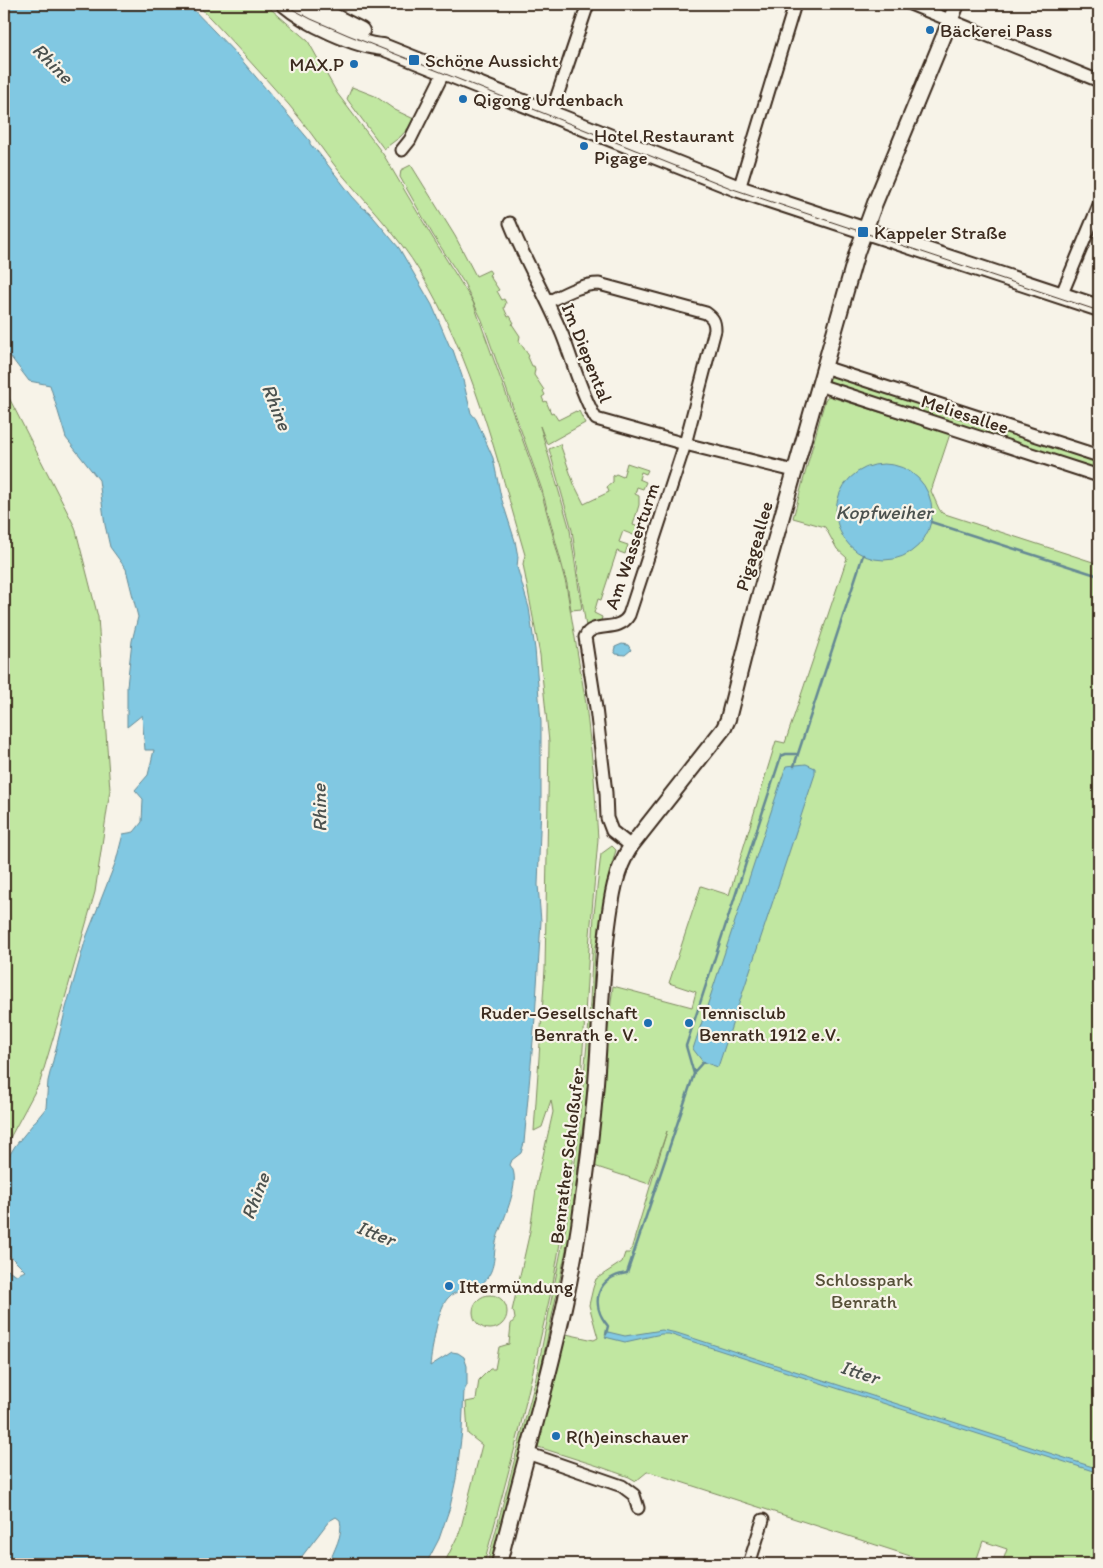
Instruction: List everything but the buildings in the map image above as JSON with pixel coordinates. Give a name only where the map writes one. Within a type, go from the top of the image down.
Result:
[{"type":"main road","points":[[285,4],[300,15],[369,46],[383,47],[739,189],[1099,308]]},
{"type":"main road","points":[[308,4],[376,39],[383,47]]},
{"type":"street","points":[[551,114],[588,4]]},
{"type":"street","points":[[739,189],[795,4]]},
{"type":"street","points":[[910,4],[1099,81]]},
{"type":"street","points":[[864,231],[957,4]]},
{"type":"street","points":[[402,150],[410,140],[444,72]]},
{"type":"street","points":[[1061,296],[1099,205]]},
{"type":"street","name":"Im Diepental","points":[[510,223],[548,302],[572,359],[590,410],[596,419],[685,444],[794,471]]},
{"type":"street","name":"Pigageallee","points":[[630,846],[724,728],[728,719],[757,604],[794,471],[843,296],[864,231]]},
{"type":"street","points":[[548,302],[576,289],[599,284],[706,313],[713,318],[715,330],[685,444]]},
{"type":"street","name":"Meliesallee","points":[[824,367],[1099,456]]},
{"type":"street","name":"Meliesallee","points":[[819,385],[1099,476]]},
{"type":"street","name":"Am Wasserturm","points":[[630,846],[612,831],[607,818],[596,708],[585,643],[587,633],[593,629],[620,625],[626,621],[685,444]]},
{"type":"street","name":"Benrather Schloßufer","points":[[499,1564],[564,1309],[575,1250],[596,1084],[604,958],[609,917],[616,877],[621,862],[630,846]]},
{"type":"street","points":[[527,1453],[622,1486],[634,1495],[638,1508]]},
{"type":"street","points":[[749,1564],[763,1520]]},
{"type":"green space","points":[[197,4],[265,4],[308,41],[337,93],[383,154],[473,302],[541,491],[566,584],[586,704],[598,839],[581,1082],[563,1226],[553,1283],[519,1432],[484,1564],[444,1564],[460,1531],[482,1445],[468,1434],[466,1402],[476,1400],[479,1380],[490,1369],[495,1369],[499,1347],[509,1344],[511,1324],[515,1319],[512,1311],[530,1231],[537,1182],[553,1112],[551,1100],[542,1127],[534,1131],[545,969],[549,742],[540,655],[523,564],[525,555],[482,410],[469,374],[439,305],[420,272],[392,232],[339,171],[289,105]]},
{"type":"green space","points":[[352,87],[375,96],[395,110],[416,120],[400,137],[384,149],[347,99]]},
{"type":"green space","points":[[411,165],[455,236],[476,276],[489,270],[491,273],[489,275],[499,290],[497,291],[506,303],[504,308],[508,317],[510,316],[514,323],[512,324],[520,336],[519,341],[529,356],[532,366],[534,366],[534,375],[544,390],[545,395],[542,397],[544,402],[546,401],[551,413],[553,412],[558,420],[579,411],[585,423],[547,444],[540,426],[570,530],[582,609],[571,610],[567,584],[542,490],[482,320],[464,283],[433,235],[400,177],[401,170]]},
{"type":"green space","points":[[827,373],[1099,459],[1099,473],[826,384]]},
{"type":"green space","points":[[4,388],[75,527],[98,617],[110,790],[95,892],[63,1005],[40,1082],[4,1149]]},
{"type":"green space","name":"Schlosspark Benrath","points":[[828,396],[950,434],[931,491],[942,513],[1099,564],[1099,1564],[1069,1564],[1055,1559],[1049,1564],[1002,1564],[1007,1549],[983,1541],[975,1564],[935,1564],[650,1472],[647,1472],[636,1481],[598,1466],[535,1446],[566,1334],[594,1340],[598,1338],[589,1305],[596,1279],[622,1262],[625,1253],[630,1253],[667,1131],[649,1184],[591,1165],[613,986],[692,1007],[696,992],[669,983],[701,886],[729,895],[776,741],[785,743],[847,558],[837,549],[825,527],[793,518],[825,400]]},
{"type":"green space","points":[[560,444],[574,484],[584,504],[609,492],[607,487],[613,482],[613,476],[616,474],[623,477],[627,463],[648,470],[646,474],[641,472],[639,479],[646,482],[643,489],[637,487],[635,494],[639,496],[639,505],[633,525],[639,527],[636,536],[623,531],[619,542],[628,545],[625,554],[617,551],[601,600],[598,599],[594,613],[602,617],[600,625],[586,627],[572,530],[549,449]]},
{"type":"green space","points":[[612,846],[616,850],[610,871],[602,924],[595,950],[588,1082],[571,1227],[538,1382],[491,1564],[487,1564],[535,1382],[566,1226],[577,1147],[589,1023],[594,914],[601,854]]},
{"type":"green space","points":[[490,1295],[497,1296],[502,1300],[506,1305],[506,1319],[502,1324],[497,1328],[490,1329],[483,1328],[478,1324],[474,1319],[473,1312],[474,1305],[478,1300],[483,1296]]},
{"type":"water","points":[[4,4],[188,4],[239,57],[310,141],[310,144],[352,196],[369,212],[399,248],[432,305],[453,350],[462,376],[471,413],[476,419],[493,458],[501,497],[515,541],[518,557],[517,567],[529,608],[535,649],[541,722],[541,804],[538,885],[541,921],[524,1143],[521,1153],[512,1160],[510,1165],[514,1172],[514,1181],[510,1203],[496,1242],[491,1272],[480,1285],[455,1293],[447,1299],[440,1313],[434,1341],[430,1366],[452,1352],[458,1353],[464,1357],[467,1366],[467,1385],[464,1391],[462,1431],[456,1479],[450,1507],[439,1539],[426,1564],[329,1564],[341,1531],[340,1520],[336,1517],[329,1521],[296,1564],[4,1564],[4,1268],[17,1275],[25,1271],[4,1250],[4,1164],[15,1146],[46,1108],[48,1081],[86,938],[116,861],[123,834],[134,832],[142,822],[143,799],[135,790],[148,775],[154,750],[145,750],[142,715],[127,727],[127,686],[132,641],[138,617],[126,569],[110,547],[99,480],[66,438],[50,385],[29,381],[4,348]]},
{"type":"water","name":"Kopfweiher","points":[[884,464],[902,468],[918,478],[928,494],[932,512],[928,530],[918,546],[902,556],[884,560],[866,556],[850,546],[840,530],[836,512],[840,494],[850,478],[866,468]]},
{"type":"water","points":[[622,644],[628,645],[631,650],[625,655],[616,654],[614,651],[615,647]]},
{"type":"water","points":[[806,764],[815,768],[815,774],[718,1067],[703,1062],[693,1049],[786,766]]},
{"type":"water","points":[[662,1330],[677,1333],[1099,1469],[1099,1473],[669,1334],[625,1342],[605,1337],[608,1332],[625,1336]]},
{"type":"waterway","points":[[931,522],[1099,576]]},
{"type":"waterway","points":[[794,766],[863,555]]},
{"type":"waterway","points":[[606,1334],[608,1326],[602,1318],[599,1309],[599,1293],[609,1280],[627,1273],[694,1074],[686,1046],[781,756],[796,754]]},
{"type":"waterway","points":[[694,1072],[703,1062]]},
{"type":"tram line","points":[[283,4],[348,35],[733,189],[1099,311]]},
{"type":"place","name":"Bäckerei Pass","points":[[930,30]]},
{"type":"place","name":"Schöne Aussicht","points":[[414,60]]},
{"type":"place","name":"MAX.P","points":[[354,64]]},
{"type":"place","name":"Qigong Urdenbach","points":[[463,99]]},
{"type":"place","name":"Hotel Restaurant Pigage","points":[[584,146]]},
{"type":"place","name":"Kappeler Straße","points":[[863,232]]},
{"type":"place","name":"Ruder-Gesellschaft Benrath e. V.","points":[[648,1023]]},
{"type":"place","name":"Tennisclub Benrath 1912 e.V.","points":[[689,1023]]},
{"type":"place","name":"Ittermündung","points":[[449,1286]]},
{"type":"place","name":"R(h)einschauer","points":[[556,1436]]},
{"type":"water label","name":"Rhine","points":[[53,63]]},
{"type":"water label","name":"Rhine","points":[[277,407]]},
{"type":"water label","name":"Rhine","points":[[319,808]]},
{"type":"water label","name":"Rhine","points":[[255,1196]]},
{"type":"water label","name":"Itter","points":[[376,1233]]},
{"type":"water label","name":"Itter","points":[[860,1372]]}]
